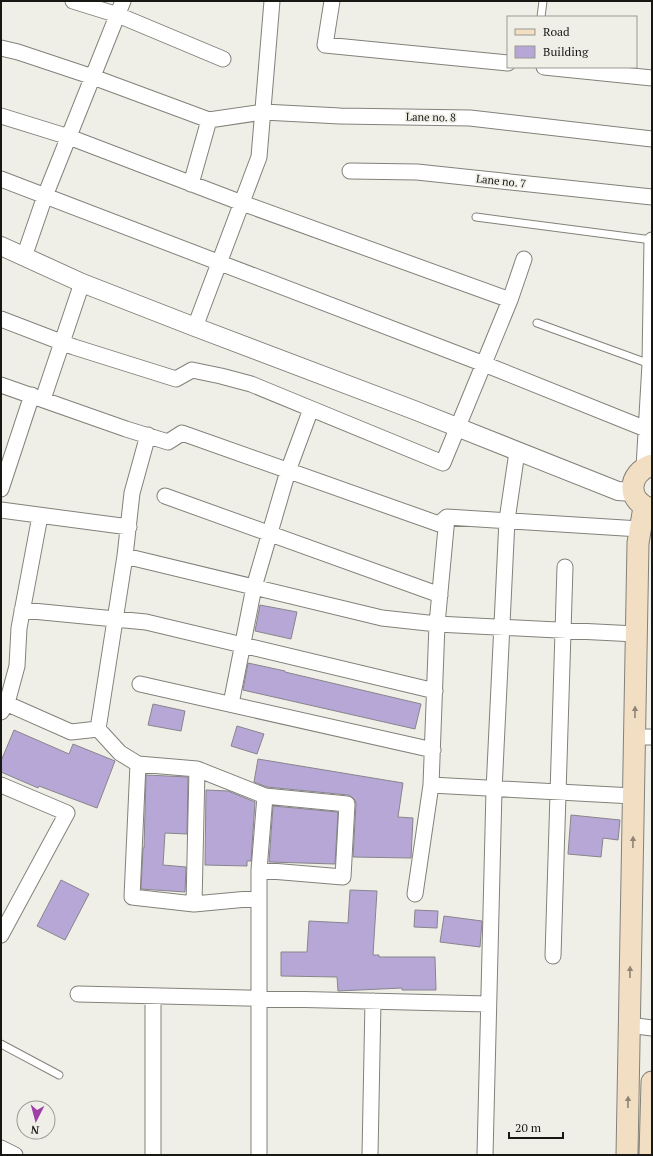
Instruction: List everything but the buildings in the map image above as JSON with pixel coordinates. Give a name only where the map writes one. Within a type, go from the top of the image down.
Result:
[{"type":"main road","points":[[627,1155],[633,796],[643,737],[636,634],[638,542],[643,503],[633,483],[637,474],[648,466]]},
{"type":"main road","points":[[650,1155],[652,1082]]},
{"type":"street","points":[[73,1],[121,8],[223,59]]},
{"type":"street","points":[[195,327],[259,157],[272,1]]},
{"type":"street","points":[[332,1],[326,45],[507,63]]},
{"type":"street","points":[[24,257],[45,196],[121,8]]},
{"type":"street","points":[[1,48],[18,52],[93,77],[209,120],[191,184]]},
{"type":"street","points":[[554,68],[652,78]]},
{"type":"street","name":"Lane no. 8","points":[[209,120],[263,112],[340,116],[470,118],[652,139]]},
{"type":"street","points":[[1,116],[69,137],[242,203],[510,300]]},
{"type":"street","name":"Lane no. 7","points":[[350,171],[417,172],[652,197]]},
{"type":"street","points":[[1,179],[484,364],[646,429]]},
{"type":"street","points":[[648,466],[646,429],[650,364],[652,240]]},
{"type":"street","points":[[1,246],[82,283],[458,427],[517,452],[618,491],[643,503]]},
{"type":"street","points":[[1,319],[62,342],[176,379],[192,370],[251,384],[443,464],[510,300],[524,259]]},
{"type":"street","points":[[1,489],[37,397],[62,342],[82,283]]},
{"type":"street","points":[[1,385],[168,442],[182,433],[439,524],[447,517],[640,529]]},
{"type":"street","points":[[231,704],[254,587],[288,471],[311,409]]},
{"type":"street","points":[[98,730],[125,556],[132,493],[148,435]]},
{"type":"street","points":[[485,1155],[494,790],[507,520],[517,452]]},
{"type":"street","points":[[165,496],[440,595]]},
{"type":"street","points":[[1,510],[129,527]]},
{"type":"street","points":[[40,516],[19,628],[17,666],[3,706],[71,732],[98,730]]},
{"type":"street","points":[[415,894],[431,785],[437,624],[447,517]]},
{"type":"street","points":[[125,556],[382,618],[437,624],[636,634]]},
{"type":"street","points":[[553,956],[565,567]]},
{"type":"street","points":[[22,610],[146,622],[435,691]]},
{"type":"street","points":[[140,684],[433,750]]},
{"type":"street","points":[[98,730],[120,753],[138,764],[197,769],[265,796],[347,804],[344,877],[259,870]]},
{"type":"street","points":[[138,764],[132,897],[194,904],[259,898]]},
{"type":"street","points":[[194,904],[197,769]]},
{"type":"street","points":[[1,785],[66,813],[1,936]]},
{"type":"street","points":[[431,785],[494,790],[633,796]]},
{"type":"street","points":[[259,1155],[259,870],[265,796]]},
{"type":"street","points":[[78,994],[488,1004]]},
{"type":"street","points":[[153,996],[153,1155]]},
{"type":"street","points":[[370,1155],[373,1001]]},
{"type":"street","points":[[630,1025],[652,1028]]},
{"type":"street","points":[[1,1148],[15,1155]]},
{"type":"lane","points":[[541,16],[543,1]]},
{"type":"lane","points":[[476,217],[652,240]]},
{"type":"lane","points":[[537,323],[650,364]]},
{"type":"lane","points":[[1,1044],[59,1075]]}]
